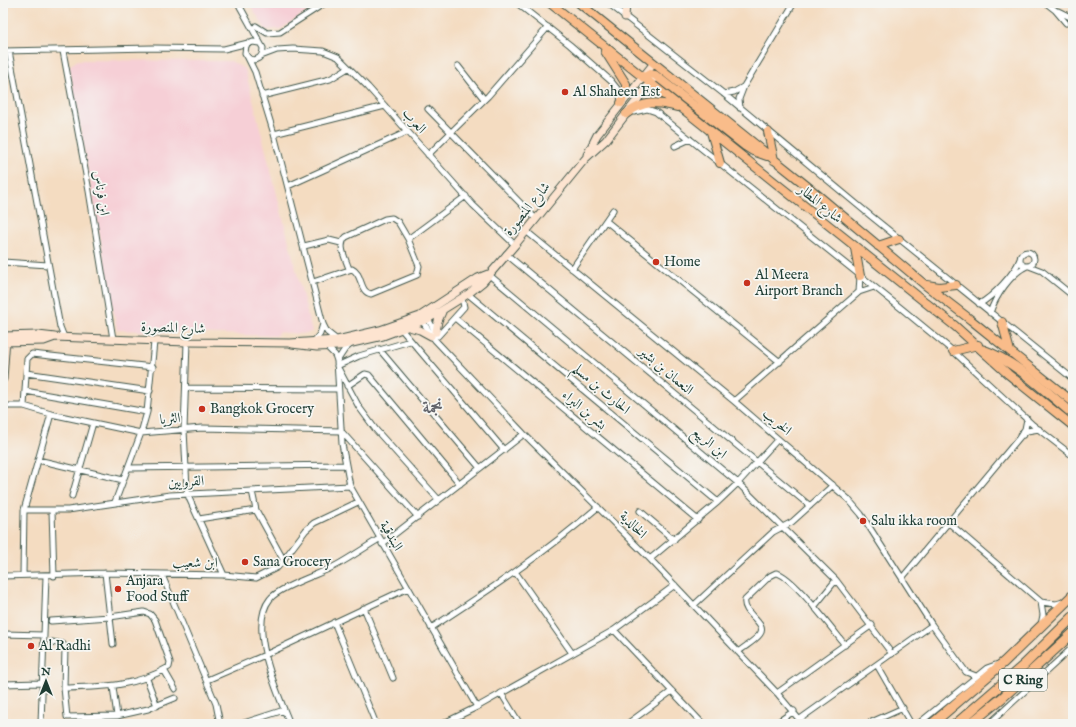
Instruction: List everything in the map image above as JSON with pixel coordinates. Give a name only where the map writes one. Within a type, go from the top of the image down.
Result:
[{"type":"highway","points":[[980,348],[1015,367],[1073,414]]},
{"type":"highway","name":"C Ring","points":[[932,724],[1004,662],[1071,597]]},
{"type":"highway","points":[[956,724],[1014,674],[1073,617]]},
{"type":"highway","name":"C Ring","points":[[970,724],[1002,698],[1073,632]]},
{"type":"main road","name":"شارع المطار","points":[[550,3],[644,76],[680,108],[980,348],[1008,374],[1073,426]]},
{"type":"main road","name":"شارع المطار","points":[[579,3],[654,63],[659,72],[772,158],[924,284],[1073,402]]},
{"type":"main road","points":[[625,17],[626,3]]},
{"type":"main road","points":[[596,40],[610,56],[624,79],[626,91],[621,102]]},
{"type":"main road","name":"شارع المنصورة","points":[[585,161],[597,134],[621,102],[654,63]]},
{"type":"main road","points":[[644,76],[659,72]]},
{"type":"main road","name":"شارع المنصورة","points":[[5,339],[44,341],[55,337],[64,337],[154,342],[314,342],[337,340],[380,330],[442,311],[483,282],[488,274],[515,245],[585,161],[606,140],[659,72]]},
{"type":"main road","points":[[626,114],[636,107],[652,102],[680,108]]},
{"type":"main road","points":[[711,132],[720,163]]},
{"type":"main road","points":[[768,132],[772,158]]},
{"type":"main road","points":[[878,246],[899,239]]},
{"type":"main road","points":[[854,248],[860,276]]},
{"type":"main road","name":"شارع المنصورة","points":[[290,343],[297,346],[326,347],[351,344],[409,327],[478,278],[488,274]]},
{"type":"main road","points":[[924,284],[939,287],[956,285]]},
{"type":"main road","points":[[409,327],[435,335],[442,311]]},
{"type":"main road","points":[[1002,322],[1010,352]]},
{"type":"main road","points":[[3,379],[5,339]]},
{"type":"main road","points":[[953,351],[980,348]]},
{"type":"street","points":[[238,3],[261,45],[260,57],[255,72]]},
{"type":"street","points":[[256,26],[267,33],[280,32],[325,3]]},
{"type":"street","points":[[517,3],[548,27],[615,86],[619,91],[621,102]]},
{"type":"street","name":"شارع المطار","points":[[608,3],[724,94],[899,239],[1073,379]]},
{"type":"street","points":[[740,108],[739,99],[744,86],[794,3]]},
{"type":"street","points":[[1046,3],[1070,17]]},
{"type":"street","points":[[1056,10],[1066,23]]},
{"type":"street","points":[[428,155],[484,99],[548,27]]},
{"type":"street","points":[[252,31],[250,43],[245,47],[246,55],[255,72],[274,134],[304,246],[322,324],[321,332],[314,342]]},
{"type":"street","points":[[64,337],[60,327],[6,51],[153,48],[230,49],[250,43],[261,45]]},
{"type":"street","name":"العرب","points":[[261,45],[277,50]]},
{"type":"street","points":[[230,49],[246,55],[253,60],[260,57]]},
{"type":"street","name":"العرب","points":[[260,57],[277,50],[293,49],[323,51],[338,57],[385,106],[466,196],[515,245]]},
{"type":"street","name":"ابن فرناس","points":[[63,51],[89,191],[113,339]]},
{"type":"street","points":[[458,66],[484,99]]},
{"type":"street","points":[[262,96],[330,79],[348,68]]},
{"type":"street","points":[[724,94],[734,92],[744,86]]},
{"type":"street","points":[[274,134],[385,106]]},
{"type":"street","points":[[428,109],[536,219]]},
{"type":"street","points":[[626,114],[642,110],[656,112],[953,351],[1027,419],[1073,456]]},
{"type":"street","points":[[288,186],[407,132]]},
{"type":"street","points":[[675,146],[690,139]]},
{"type":"street","points":[[408,239],[466,196]]},
{"type":"street","points":[[572,269],[613,210]]},
{"type":"street","points":[[313,282],[349,269],[355,270],[368,294],[373,294],[414,277],[419,273],[419,266],[408,239],[398,222],[388,218],[346,237],[341,242]]},
{"type":"street","points":[[606,221],[780,362]]},
{"type":"street","name":"الخريب","points":[[526,231],[734,401],[833,485],[860,514],[932,626],[966,672]]},
{"type":"street","points":[[304,246],[329,240],[341,242]]},
{"type":"street","points":[[341,242],[349,269]]},
{"type":"street","points":[[979,304],[995,292],[1016,267],[1022,254],[1028,252],[1032,255],[1042,271],[1073,296]]},
{"type":"street","name":"النعمان بن بشير","points":[[506,254],[810,506]]},
{"type":"street","points":[[1020,259],[1022,264],[1042,271]]},
{"type":"street","points":[[990,313],[996,300],[1015,274],[1028,266],[1034,260]]},
{"type":"street","points":[[3,262],[48,265]]},
{"type":"street","name":"ابن الربيع","points":[[488,274],[738,483],[836,580],[872,625],[892,654]]},
{"type":"street","points":[[858,292],[860,276]]},
{"type":"street","points":[[734,401],[858,292],[874,287]]},
{"type":"street","points":[[435,335],[455,318],[464,307],[465,296]]},
{"type":"street","name":"الحارث بن مسلم","points":[[465,296],[718,502]]},
{"type":"street","name":"الخالدية","points":[[424,317],[442,346],[524,434],[650,559],[794,711],[801,721]]},
{"type":"street","name":"بشر بن البراء","points":[[455,318],[698,520]]},
{"type":"street","points":[[322,324],[330,335],[337,340]]},
{"type":"street","points":[[401,329],[504,450]]},
{"type":"street","points":[[337,363],[410,341]]},
{"type":"street","points":[[115,502],[129,468],[147,412],[153,367],[154,342]]},
{"type":"street","points":[[187,342],[184,430],[188,493],[224,575]]},
{"type":"street","points":[[337,363],[345,349],[351,344]]},
{"type":"street","points":[[326,347],[334,355],[347,386],[376,430],[439,500]]},
{"type":"street","points":[[380,350],[480,468]]},
{"type":"street","points":[[24,406],[27,359],[34,354],[153,367]]},
{"type":"street","name":"البندقية","points":[[337,363],[337,388],[344,465],[350,486],[379,539],[477,707]]},
{"type":"street","points":[[26,373],[150,391]]},
{"type":"street","points":[[347,386],[368,374],[460,484]]},
{"type":"street","points":[[186,388],[337,388]]},
{"type":"street","points":[[25,390],[147,412]]},
{"type":"street","name":"الثريا","points":[[3,406],[24,406],[51,414],[141,433],[202,428],[341,431]]},
{"type":"street","points":[[24,575],[24,510],[51,414]]},
{"type":"street","points":[[902,578],[1019,438],[1025,429],[1027,419]]},
{"type":"street","points":[[72,496],[93,423]]},
{"type":"street","points":[[1019,438],[1027,431],[1039,429]]},
{"type":"street","points":[[341,431],[418,517]]},
{"type":"street","points":[[382,544],[524,434]]},
{"type":"street","points":[[650,559],[718,502],[738,483],[778,439]]},
{"type":"street","points":[[38,460],[123,480]]},
{"type":"street","points":[[129,468],[344,465]]},
{"type":"street","points":[[694,605],[773,532],[792,522],[833,485]]},
{"type":"street","name":"القرويين","points":[[24,510],[52,511],[140,498],[188,493],[350,486]]},
{"type":"street","points":[[252,491],[256,510],[284,561]]},
{"type":"street","name":"ابن شعيب","points":[[3,576],[54,576],[105,573],[224,575],[256,578],[278,567],[306,530],[314,523],[358,502]]},
{"type":"street","points":[[431,628],[516,573],[560,540],[598,507]]},
{"type":"street","points":[[199,519],[256,510]]},
{"type":"street","points":[[52,511],[54,576]]},
{"type":"street","points":[[640,511],[674,540]]},
{"type":"street","points":[[948,522],[1041,602],[1056,604],[1071,597]]},
{"type":"street","points":[[290,724],[265,655],[262,632],[267,604],[274,595],[335,566],[379,539]]},
{"type":"street","points":[[105,573],[113,644]]},
{"type":"street","points":[[516,573],[572,653]]},
{"type":"street","points":[[738,652],[760,634],[762,629],[761,625],[746,610],[745,600],[773,574],[783,574],[814,607],[846,645]]},
{"type":"street","points":[[162,575],[207,680],[216,704],[219,724]]},
{"type":"street","points":[[41,724],[41,683],[46,576]]},
{"type":"street","points":[[814,607],[836,580]]},
{"type":"street","points":[[442,724],[477,707],[614,630],[675,585]]},
{"type":"street","points":[[207,680],[265,655],[408,588]]},
{"type":"street","points":[[1040,626],[1043,615],[1041,602]]},
{"type":"street","points":[[364,608],[393,678]]},
{"type":"street","points":[[51,621],[110,617],[144,612],[150,614],[155,620],[170,662],[169,668],[147,679],[113,687],[64,688]]},
{"type":"street","points":[[334,622],[376,724]]},
{"type":"street","points":[[777,693],[872,625]]},
{"type":"street","points":[[801,721],[932,626]]},
{"type":"street","points":[[614,630],[704,724]]},
{"type":"street","points":[[3,634],[44,634]]},
{"type":"street","points":[[52,642],[59,643],[64,646],[64,688],[67,717],[117,716],[157,706],[175,698]]},
{"type":"street","points":[[990,724],[1073,647]]},
{"type":"street","points":[[918,724],[976,676],[990,666],[1004,662]]},
{"type":"street","points":[[877,665],[911,724]]},
{"type":"street","points":[[164,670],[175,689]]},
{"type":"street","points":[[964,698],[966,672],[976,676]]},
{"type":"street","points":[[147,679],[157,706]]},
{"type":"street","points":[[3,684],[41,683]]},
{"type":"street","points":[[113,687],[117,716]]},
{"type":"street","points":[[627,724],[672,691]]},
{"type":"street","points":[[501,693],[520,724]]},
{"type":"street","points":[[866,724],[903,708]]},
{"type":"street","points":[[241,724],[284,710]]},
{"type":"street","points":[[775,724],[794,711]]},
{"type":"shaded area","points":[[249,3],[320,3],[281,29],[266,30]]},
{"type":"shaded area","points":[[78,60],[231,61],[245,69],[312,332],[301,334],[278,332],[277,336],[117,330],[69,66]]},
{"type":"place","name":"Al Shaheen Est","points":[[565,92]]},
{"type":"place","name":"Home","points":[[656,262]]},
{"type":"place","name":"Al Meera Airport Branch","points":[[747,283]]},
{"type":"place","name":"Bangkok Grocery","points":[[202,409]]},
{"type":"place","name":"Salu ikka room","points":[[863,521]]},
{"type":"place","name":"Sana Grocery","points":[[245,562]]},
{"type":"place","name":"Anjara Food Stuff","points":[[118,589]]},
{"type":"place","name":"Al Radhi","points":[[31,646]]},
{"type":"district","name":"نجمة","points":[[433,408]]}]
